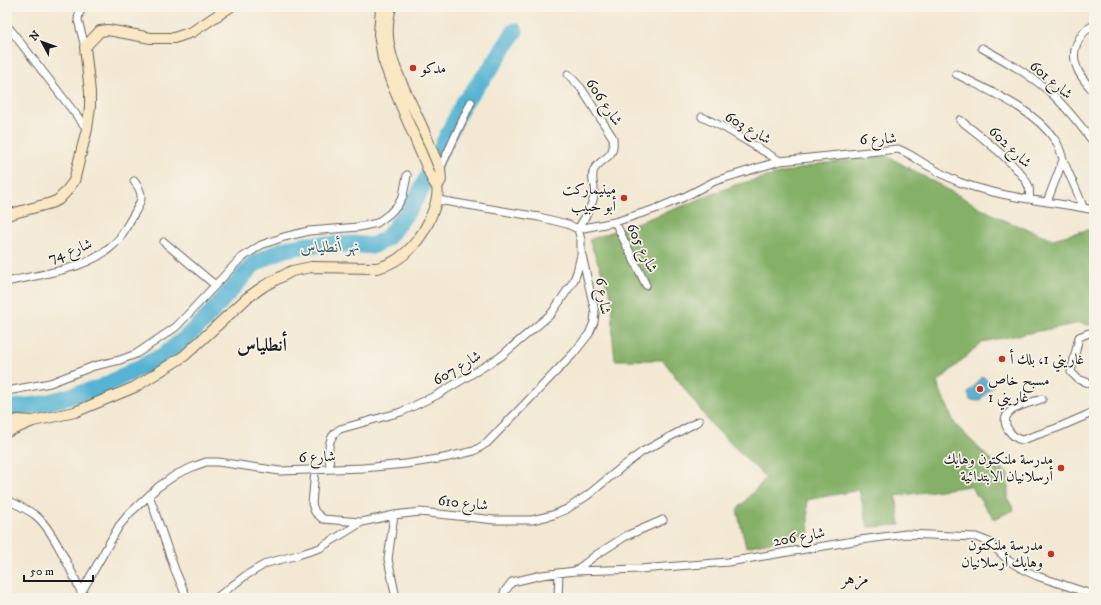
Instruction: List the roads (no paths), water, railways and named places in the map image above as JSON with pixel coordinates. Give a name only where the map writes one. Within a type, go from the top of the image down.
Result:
[{"type":"street","points":[[7,215],[58,200],[74,181],[87,129],[90,107],[90,92],[85,47],[78,20],[78,15],[85,7]]},
{"type":"street","points":[[85,47],[100,31],[108,30],[151,38],[174,38],[192,32],[230,7]]},
{"type":"street","points":[[7,432],[33,421],[75,412],[135,387],[184,356],[253,294],[264,286],[292,271],[311,267],[377,268],[395,262],[409,250],[429,223],[438,200],[434,183],[383,59],[379,34],[381,7]]},
{"type":"street","points":[[391,7],[387,34],[393,63],[439,166],[442,180],[434,183]]},
{"type":"street","points":[[1094,25],[1081,34],[1074,51],[1074,60],[1077,69],[1094,92]]},
{"type":"street","points":[[10,29],[87,129]]},
{"type":"street","name":"شارع 601","points":[[982,48],[1020,70],[1052,94],[1073,116],[1094,143]]},
{"type":"street","name":"شارع 606","points":[[568,74],[589,100],[613,138],[614,145],[613,151],[594,169],[593,178],[595,194],[589,210],[578,229]]},
{"type":"street","points":[[956,74],[1026,112],[1055,139],[1061,149],[1063,160],[1083,207]]},
{"type":"street","points":[[439,166],[471,102]]},
{"type":"street","name":"شارع 603","points":[[702,117],[725,128],[780,162]]},
{"type":"street","name":"شارع 602","points":[[960,120],[980,135],[1019,172],[1029,188],[1030,199]]},
{"type":"street","name":"شارع 6","points":[[82,595],[119,526],[129,514],[149,495],[177,474],[206,462],[218,462],[280,471],[316,471],[395,465],[444,458],[474,451],[487,443],[573,354],[589,334],[594,322],[595,312],[581,251],[581,240],[578,229],[616,222],[677,200],[715,181],[780,162],[898,148],[958,181],[992,192],[1094,210]]},
{"type":"street","points":[[1047,202],[1063,160]]},
{"type":"street","points":[[7,391],[50,383],[94,366],[120,360],[136,354],[176,327],[240,259],[261,245],[284,237],[359,228],[377,223],[398,205],[403,196],[407,174]]},
{"type":"street","name":"شارع 74","points":[[7,282],[68,268],[94,258],[106,250],[117,240],[141,201],[141,192],[134,181]]},
{"type":"street","points":[[438,200],[539,217],[567,224],[578,229]]},
{"type":"street","name":"شارع 605","points":[[616,222],[646,285]]},
{"type":"street","points":[[164,242],[215,286]]},
{"type":"street","name":"شارع 607","points":[[330,469],[329,441],[334,432],[401,412],[437,395],[500,357],[543,321],[551,314],[572,282],[577,272],[581,251]]},
{"type":"street","points":[[1094,334],[1089,333],[1079,337],[1071,372],[1078,379],[1094,385]]},
{"type":"street","points":[[1042,398],[1016,408],[1006,416],[1005,421],[1007,428],[1016,438],[1022,440],[1057,428],[1094,412]]},
{"type":"street","points":[[7,423],[18,420],[33,421]]},
{"type":"street","name":"شارع 610","points":[[216,598],[245,576],[267,563],[298,556],[320,548],[362,522],[394,515],[420,512],[495,520],[541,519],[576,504],[642,452],[699,421]]},
{"type":"street","points":[[316,471],[312,504],[315,512],[323,519],[362,522]]},
{"type":"street","points":[[149,495],[186,598]]},
{"type":"street","points":[[7,500],[35,515],[45,525],[52,535],[82,595]]},
{"type":"street","points":[[394,515],[388,559],[396,598]]},
{"type":"street","points":[[575,571],[596,555],[626,536],[663,520]]},
{"type":"street","name":"شارع 206","points":[[502,598],[512,582],[559,573],[575,571],[640,569],[728,562],[860,540],[906,534],[976,537],[989,542],[1009,562],[1037,576],[1094,595]]},
{"type":"street","points":[[558,598],[559,573]]},
{"type":"water","name":"مسبح خاص غاريني 1","points":[[983,376],[993,386],[979,401],[970,400],[968,393]]},
{"type":"waterway","name":"نهر أنطلياس","points":[[7,409],[42,404],[100,388],[164,355],[203,322],[253,265],[267,257],[285,249],[306,245],[353,244],[372,246],[387,238],[411,207],[421,190],[463,104],[490,69],[515,31]]},
{"type":"place","name":"مدكو","points":[[413,68]]},
{"type":"place","name":"مينيماركت أبو حبيب","points":[[624,198]]},
{"type":"place","name":"غاريني 1، بلك أ","points":[[1002,359]]},
{"type":"place","name":"مسبح خاص غاريني 1","points":[[980,389]]},
{"type":"place","name":"مدرسة ملنكتون وهايك أرسلانيان الابتدائية","points":[[1061,468]]},
{"type":"place","name":"مدرسة ملنكتون وهايك أرسلانيان","points":[[1051,554]]},
{"type":"district","name":"أنطلياس","points":[[262,345]]},
{"type":"district","name":"مزهر","points":[[855,579]]}]
